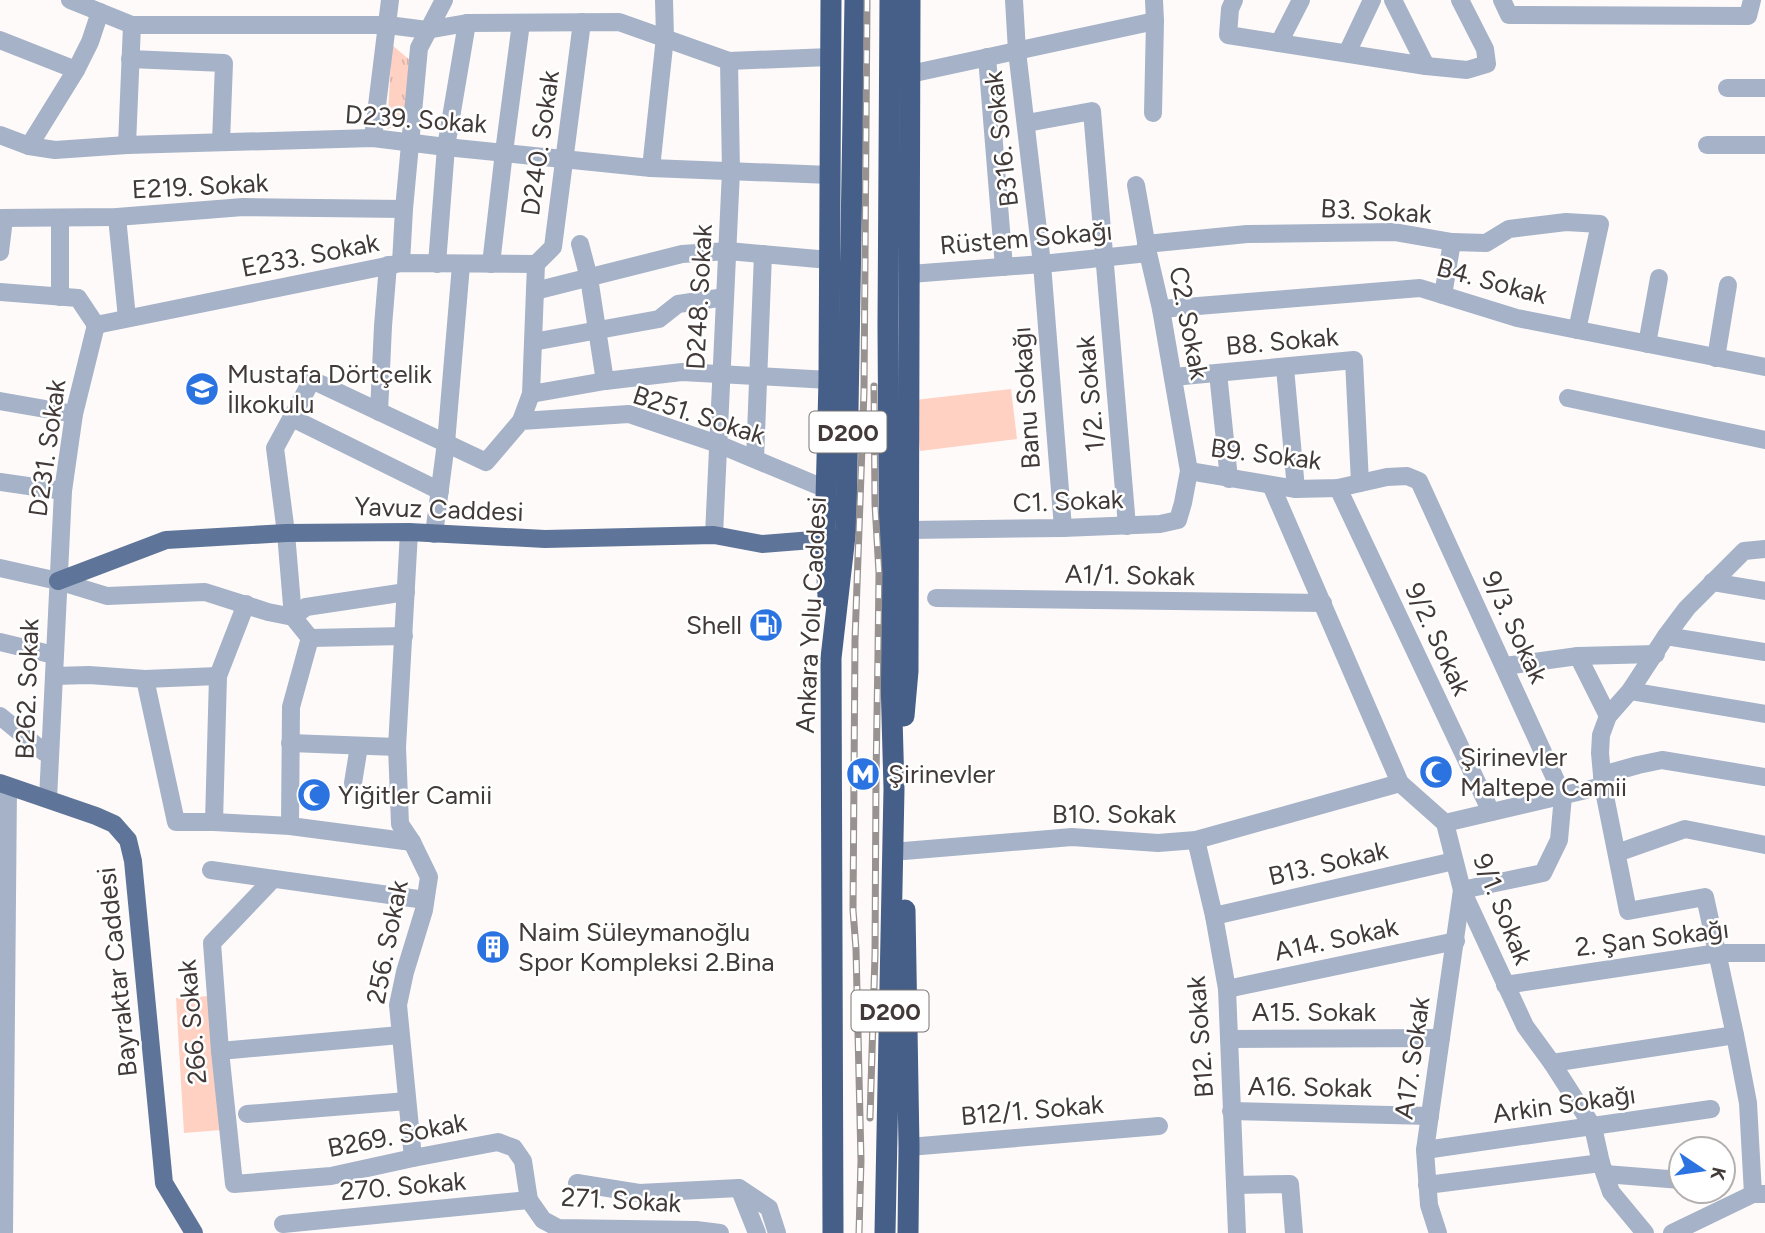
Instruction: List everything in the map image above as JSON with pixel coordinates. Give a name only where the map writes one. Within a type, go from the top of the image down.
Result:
[{"type":"highway","points":[[831,0],[829,380],[825,539],[831,657]]},
{"type":"highway","name":"Ankara Yolu Caddesi","points":[[833,1233],[831,657],[846,527],[855,0]]},
{"type":"highway","name":"D200","points":[[885,1233],[894,789],[888,339],[890,0]]},
{"type":"highway","points":[[894,766],[908,671],[910,0]]},
{"type":"highway","points":[[894,789],[904,851],[908,1233]]},
{"type":"highway","points":[[819,1233],[823,913],[832,864]]},
{"type":"main road","name":"Yavuz Caddesi","points":[[58,581],[166,540],[286,533],[409,532],[545,539],[714,535],[762,544],[825,539]]},
{"type":"main road","name":"Bayraktar Caddesi","points":[[4,784],[114,824],[128,840],[133,861],[164,1183],[194,1233]]},
{"type":"street","points":[[70,0],[132,25],[388,25],[428,30],[467,23],[619,22],[729,61],[830,57]]},
{"type":"street","points":[[373,138],[390,0]]},
{"type":"street","points":[[379,412],[383,326],[404,209],[419,48],[444,0]]},
{"type":"street","points":[[650,168],[665,37],[664,0]]},
{"type":"street","name":"B316. Sokak","points":[[1014,0],[1017,51],[1042,264]]},
{"type":"street","points":[[1153,113],[1154,0]]},
{"type":"street","points":[[1234,0],[1230,9],[1228,35],[1467,70],[1487,64],[1485,49],[1460,0]]},
{"type":"street","points":[[1279,43],[1301,0]]},
{"type":"street","points":[[1347,53],[1372,0]]},
{"type":"street","points":[[1393,0],[1426,66]]},
{"type":"street","points":[[1502,0],[1509,15],[1750,8]]},
{"type":"street","points":[[29,146],[76,70],[90,42],[100,12]]},
{"type":"street","points":[[910,74],[1155,21]]},
{"type":"street","name":"D240. Sokak","points":[[536,264],[553,247],[583,22]]},
{"type":"street","points":[[437,264],[446,147],[467,23]]},
{"type":"street","points":[[491,264],[521,23]]},
{"type":"street","points":[[127,145],[132,25]]},
{"type":"street","points":[[0,40],[76,70]]},
{"type":"street","points":[[987,57],[1004,267]]},
{"type":"street","points":[[130,59],[224,64],[221,142]]},
{"type":"street","name":"D248. Sokak","points":[[714,535],[729,251],[729,61]]},
{"type":"street","points":[[1727,88],[1765,88]]},
{"type":"street","name":"1/2. Sokak","points":[[1027,123],[1092,111],[1127,526]]},
{"type":"street","name":"D239. Sokak","points":[[0,135],[29,146],[55,150],[127,145],[373,138],[650,168],[830,175]]},
{"type":"street","points":[[1707,145],[1765,145]]},
{"type":"street","name":"C2. Sokak","points":[[1136,185],[1174,377],[1189,471]]},
{"type":"street","name":"E219. Sokak","points":[[2,218],[117,217],[243,207],[404,209]]},
{"type":"street","points":[[117,217],[127,318]]},
{"type":"street","points":[[0,252],[2,218]]},
{"type":"street","points":[[60,218],[69,298],[96,325]]},
{"type":"street","name":"B3. Sokak","points":[[1147,248],[1247,234],[1394,232],[1452,242],[1486,243],[1509,229],[1566,222],[1600,224],[1577,330]]},
{"type":"street","points":[[1443,295],[1452,242]]},
{"type":"street","points":[[580,244],[589,278],[605,381]]},
{"type":"street","name":"Rüstem Sokağı","points":[[909,274],[1105,258],[1147,248]]},
{"type":"street","points":[[535,291],[682,254],[729,251],[829,260]]},
{"type":"street","points":[[755,459],[764,254]]},
{"type":"street","name":"E233. Sokak","points":[[96,325],[395,264],[536,264]]},
{"type":"street","points":[[310,638],[293,617],[275,448],[312,380],[486,462],[521,421],[530,394],[536,264]]},
{"type":"street","name":"Banu Sokağı","points":[[1042,264],[1063,528]]},
{"type":"street","points":[[434,534],[446,443],[461,265]]},
{"type":"street","points":[[1647,344],[1659,278]]},
{"type":"street","points":[[1716,358],[1728,285]]},
{"type":"street","name":"B4. Sokak","points":[[1161,309],[1420,288],[1517,318],[1765,367]]},
{"type":"street","points":[[0,292],[69,298]]},
{"type":"street","points":[[533,342],[659,319],[678,304],[726,297]]},
{"type":"street","name":"D231. Sokak","points":[[58,581],[63,491],[74,414],[96,325]]},
{"type":"street","name":"B8. Sokak","points":[[1174,377],[1354,360],[1360,483]]},
{"type":"street","points":[[1285,368],[1296,489]]},
{"type":"street","points":[[530,394],[605,381],[682,372],[829,380]]},
{"type":"street","points":[[1218,373],[1229,479]]},
{"type":"street","points":[[1567,398],[1765,439]]},
{"type":"street","points":[[0,401],[74,414]]},
{"type":"street","name":"B251. Sokak","points":[[521,421],[629,414],[718,444],[826,489]]},
{"type":"street","points":[[292,418],[440,491]]},
{"type":"street","name":"C1. Sokak","points":[[909,530],[1160,524],[1178,520],[1189,471]]},
{"type":"street","name":"B9. Sokak","points":[[1189,471],[1296,489],[1338,488],[1387,477],[1407,476],[1419,481]]},
{"type":"street","name":"9/3. Sokak","points":[[1419,481],[1563,796]]},
{"type":"street","points":[[0,482],[63,491]]},
{"type":"street","points":[[1271,485],[1400,782],[1445,823],[1563,796],[1638,765],[1662,760],[1765,777]]},
{"type":"street","name":"9/2. Sokak","points":[[1338,488],[1490,812]]},
{"type":"street","name":"256. Sokak","points":[[409,532],[397,747],[400,824],[429,877],[424,910],[398,1005],[412,1158]]},
{"type":"street","points":[[1672,1233],[1759,1194],[1748,1103],[1705,897],[1628,912],[1602,780],[1601,735],[1608,716],[1630,691],[1687,608],[1744,551],[1765,549]]},
{"type":"street","points":[[0,568],[58,581],[107,596],[205,592],[293,617],[306,607],[406,592]]},
{"type":"street","name":"B262. Sokak","points":[[48,799],[58,581]]},
{"type":"street","points":[[1712,582],[1765,591]]},
{"type":"street","name":"A1/1. Sokak","points":[[936,598],[1323,603]]},
{"type":"street","points":[[214,822],[218,677],[246,604]]},
{"type":"street","points":[[310,638],[404,636]]},
{"type":"street","points":[[1666,636],[1765,652]]},
{"type":"street","points":[[290,826],[291,707],[310,638]]},
{"type":"street","points":[[0,642],[54,655]]},
{"type":"street","points":[[1505,666],[1578,656],[1656,654]]},
{"type":"street","points":[[1578,656],[1608,716]]},
{"type":"street","points":[[54,676],[89,675],[145,679],[218,677]]},
{"type":"street","points":[[145,679],[176,822],[290,826],[412,842]]},
{"type":"street","points":[[1630,691],[1765,714]]},
{"type":"street","points":[[0,716],[50,754]]},
{"type":"street","points":[[290,743],[397,747]]},
{"type":"street","points":[[354,783],[359,746]]},
{"type":"street","name":"B10. Sokak","points":[[904,851],[1072,837],[1158,843],[1196,840],[1400,782]]},
{"type":"street","points":[[4,784],[4,1233]]},
{"type":"street","points":[[1462,890],[1543,873],[1559,839],[1563,796]]},
{"type":"street","name":"9/1. Sokak","points":[[1445,823],[1462,890],[1525,1027],[1593,1127],[1611,1192],[1645,1233]]},
{"type":"street","points":[[1617,853],[1685,829],[1765,845]]},
{"type":"street","name":"B12. Sokak","points":[[1196,840],[1214,915],[1227,989],[1237,1233]]},
{"type":"street","name":"B13. Sokak","points":[[1214,915],[1454,861]]},
{"type":"street","points":[[211,870],[425,900]]},
{"type":"street","name":"266. Sokak","points":[[234,1184],[212,943],[273,879]]},
{"type":"street","name":"A17. Sokak","points":[[1438,1233],[1429,1205],[1425,1150],[1462,890]]},
{"type":"street","name":"A14. Sokak","points":[[1227,989],[1456,941]]},
{"type":"street","name":"2. Şan Sokağı","points":[[1505,985],[1718,953],[1765,953]]},
{"type":"street","points":[[220,1051],[400,1035]]},
{"type":"street","points":[[1552,1063],[1735,1035]]},
{"type":"street","name":"A15. Sokak","points":[[1229,1038],[1441,1038]]},
{"type":"street","points":[[247,1114],[407,1101]]},
{"type":"street","name":"Arkin Sokağı","points":[[1425,1150],[1711,1109]]},
{"type":"street","name":"A16. Sokak","points":[[1231,1111],[1430,1116]]},
{"type":"street","name":"B12/1. Sokak","points":[[909,1147],[1159,1126]]},
{"type":"street","name":"B269. Sokak","points":[[234,1184],[331,1176],[498,1142],[514,1147],[523,1161],[529,1200]]},
{"type":"street","points":[[1427,1185],[1603,1169],[1667,1178]]},
{"type":"street","points":[[577,1184],[639,1193],[739,1188],[769,1208],[778,1233]]},
{"type":"street","points":[[1235,1185],[1290,1184],[1294,1233]]},
{"type":"street","points":[[739,1188],[757,1233]]},
{"type":"street","name":"270. Sokak","points":[[283,1224],[529,1200]]},
{"type":"street","name":"271. Sokak","points":[[529,1200],[544,1220],[558,1228],[696,1230],[720,1233]]},
{"type":"green space","points":[[392,45],[411,61],[408,123],[387,129]]},
{"type":"green space","points":[[1011,389],[1017,439],[920,451],[915,400]]},
{"type":"green space","points":[[210,996],[221,1130],[184,1133],[176,998]]},
{"type":"railway","points":[[859,1233],[861,1160],[853,910],[855,640],[864,391],[867,0]]},
{"type":"railway","points":[[870,1118],[875,955],[879,573],[875,504],[874,386]]},
{"type":"place","name":"Mustafa Dörtçelik İlkokulu","points":[[202,389]]},
{"type":"place","name":"Shell","points":[[766,625]]},
{"type":"place","name":"Şirinevler Maltepe Camii","points":[[1436,772]]},
{"type":"place","name":"Şirinevler","points":[[863,774]]},
{"type":"place","name":"Yiğitler Camii","points":[[314,795]]},
{"type":"place","name":"Naim Süleymanoğlu Spor Kompleksi 2.Bina","points":[[493,947]]}]
